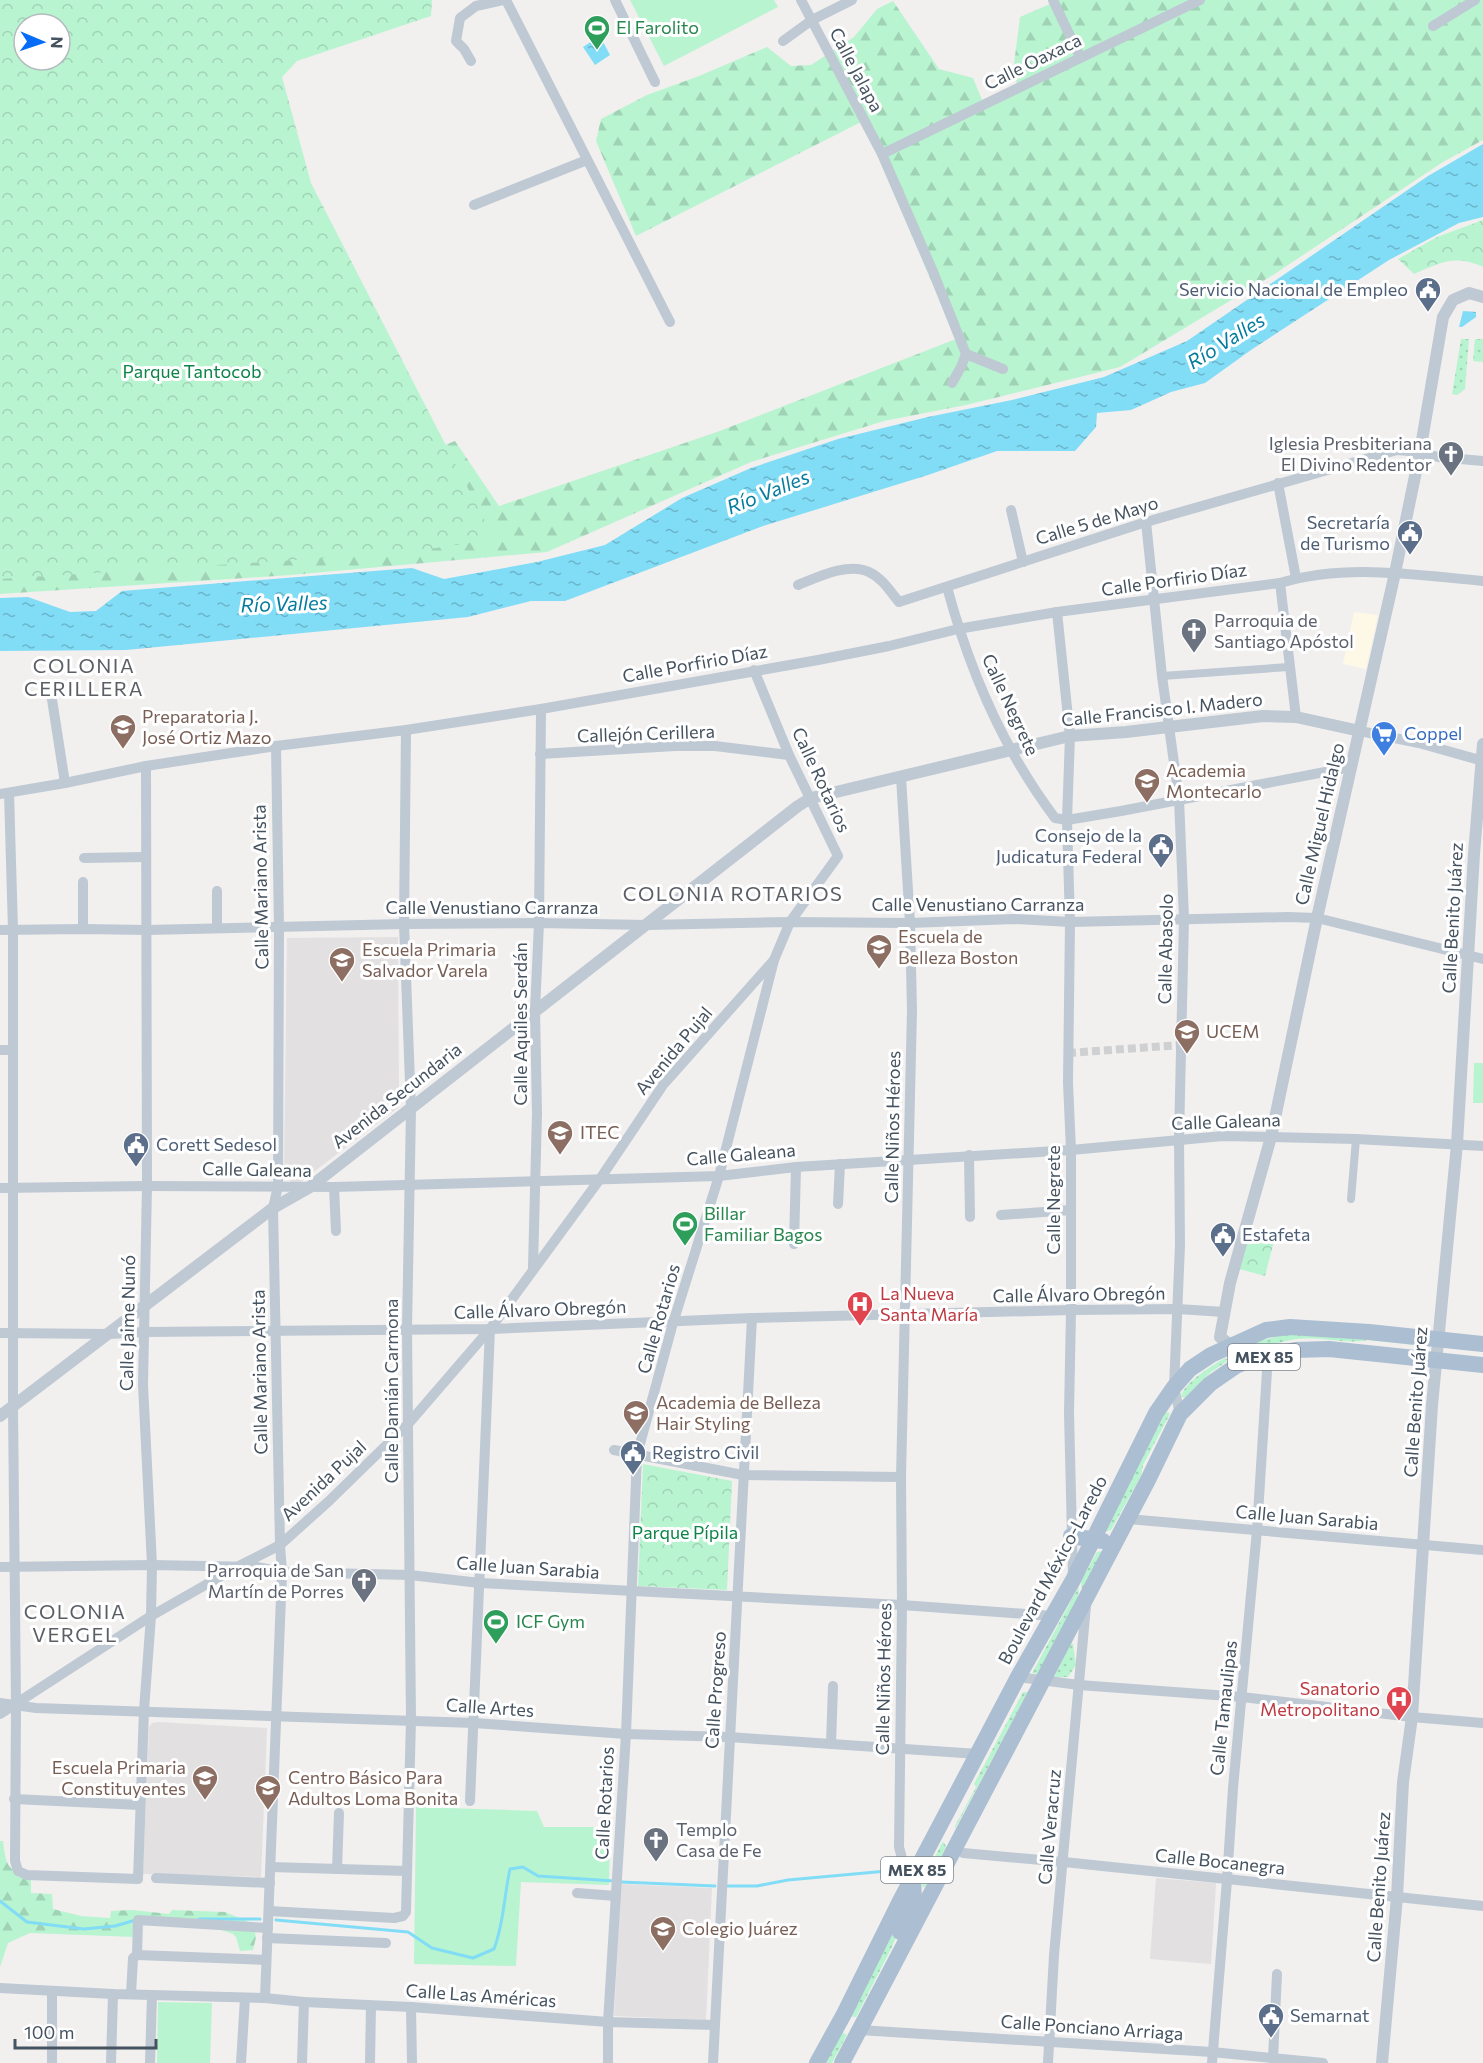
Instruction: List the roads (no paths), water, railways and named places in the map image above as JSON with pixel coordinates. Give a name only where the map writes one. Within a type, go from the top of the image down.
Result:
[{"type":"main road","name":"Boulevard México-Laredo","points":[[817,2063],[1018,1677],[1073,1580],[1156,1413],[1190,1369],[1230,1346],[1266,1330],[1290,1328],[1346,1330],[1483,1344]]},
{"type":"main road","name":"MEX 85","points":[[842,2063],[1044,1680],[1114,1541],[1128,1519],[1180,1414],[1210,1384],[1236,1366],[1268,1355],[1295,1350],[1329,1349],[1483,1365]]},
{"type":"main road","points":[[1071,1536],[1114,1541]]},
{"type":"main road","points":[[943,1820],[956,1848]]},
{"type":"main road","points":[[890,1970],[895,1946],[914,1899],[913,1877]]},
{"type":"main road","points":[[844,2014],[849,2026],[859,2030]]},
{"type":"street","points":[[471,61],[456,40],[460,18],[476,6],[504,0],[670,322]]},
{"type":"street","points":[[615,0],[655,82]]},
{"type":"street","name":"Calle Jalapa","points":[[801,0],[882,154],[966,354]]},
{"type":"street","points":[[783,41],[812,20],[852,0]]},
{"type":"street","points":[[1053,0],[1080,57]]},
{"type":"street","name":"Calle Oaxaca","points":[[882,154],[1200,0]]},
{"type":"street","points":[[1433,26],[1475,0]]},
{"type":"street","points":[[474,206],[587,160]]},
{"type":"street","name":"Calle Miguel Hidalgo","points":[[1230,1346],[1220,1337],[1224,1312],[1271,1137],[1317,918],[1395,573],[1420,452],[1437,340],[1443,316],[1453,300],[1469,293],[1483,297]]},
{"type":"street","points":[[952,383],[966,354],[1003,369]]},
{"type":"street","name":"Calle 5 de Mayo","points":[[798,585],[839,569],[868,571],[881,580],[899,602],[1146,522],[1397,450],[1420,452],[1438,457],[1483,460]]},
{"type":"street","points":[[1278,483],[1296,578]]},
{"type":"street","points":[[1011,510],[1023,562]]},
{"type":"street","name":"Calle Abasolo","points":[[1146,522],[1168,727],[1179,799],[1184,918],[1178,1309],[1174,1387],[1180,1414]]},
{"type":"street","name":"Calle Porfirio Díaz","points":[[5,793],[146,766],[541,709],[890,646],[958,629],[1057,612],[1155,601],[1341,572],[1395,573],[1483,581]]},
{"type":"street","points":[[1280,583],[1296,717]]},
{"type":"street","name":"Calle Negrete","points":[[947,587],[958,629],[1010,751],[1034,790],[1055,818],[1067,820]]},
{"type":"street","name":"Calle Negrete","points":[[1057,612],[1070,736],[1067,820],[1070,922],[1068,1083],[1071,1150],[1069,1413],[1073,1580]]},
{"type":"street","points":[[1162,676],[1289,667]]},
{"type":"street","name":"Calle Rotarios","points":[[608,2063],[608,2022],[626,1734],[637,1455],[673,1323],[720,1176],[774,960],[790,922],[838,856],[789,755],[754,670]]},
{"type":"street","points":[[51,693],[65,783]]},
{"type":"street","name":"Calle Aquiles Serdán","points":[[533,1267],[541,709]]},
{"type":"street","name":"Calle Francisco I. Madero","points":[[811,798],[1070,736],[1263,716],[1296,717],[1360,730],[1419,743],[1482,761]]},
{"type":"street","name":"Calle Damián Carmona","points":[[268,1911],[394,1918],[403,1916],[406,1912],[411,1720],[407,1329],[411,1109],[404,924],[406,730]]},
{"type":"street","name":"Calle Benito Juárez","points":[[1382,2063],[1397,1897],[1404,1782],[1412,1717],[1436,1361],[1457,1144],[1474,854],[1483,744]]},
{"type":"street","name":"Calle Mariano Arista","points":[[265,1998],[282,1572],[273,1208],[278,1186],[279,927],[276,746]]},
{"type":"street","name":"Callejón Cerillera","points":[[540,754],[675,746],[715,746],[789,755]]},
{"type":"street","name":"Calle Jaime Nunó","points":[[14,1799],[15,1861],[18,1871],[27,1875],[138,1880],[152,1565],[143,1385],[147,1185],[146,766]]},
{"type":"street","points":[[1067,820],[1351,766]]},
{"type":"street","name":"Calle Niños Héroes","points":[[901,777],[910,923],[912,1010],[901,1478],[899,1847],[904,1866],[913,1877]]},
{"type":"street","points":[[5,793],[13,930],[13,1407],[16,1705],[14,1799],[140,1805]]},
{"type":"street","name":"Avenida Secundaria","points":[[0,1416],[273,1208],[310,1187],[535,1010],[811,798]]},
{"type":"street","points":[[84,858],[145,857]]},
{"type":"street","points":[[83,882],[83,929]]},
{"type":"street","points":[[217,891],[217,928]]},
{"type":"street","name":"Calle Venustiano Carranza","points":[[0,930],[147,930],[404,924],[647,925],[790,922],[910,923],[1014,919],[1070,922],[1184,918],[1317,918],[1483,959]]},
{"type":"street","name":"Avenida Pujal","points":[[0,1714],[151,1616],[280,1545],[409,1423],[490,1329],[533,1267],[600,1179],[663,1085],[774,960]]},
{"type":"street","points":[[0,1050],[13,1050]]},
{"type":"street","name":"Calle Galeana","points":[[0,1188],[147,1185],[334,1187],[720,1176],[796,1167],[1071,1150],[1223,1136],[1356,1139],[1483,1146]]},
{"type":"street","points":[[1351,1199],[1356,1139]]},
{"type":"street","points":[[969,1155],[970,1217]]},
{"type":"street","points":[[838,1204],[840,1164]]},
{"type":"street","points":[[794,1244],[796,1167]]},
{"type":"street","points":[[334,1187],[336,1231]]},
{"type":"street","points":[[1001,1215],[1071,1210]]},
{"type":"street","name":"Calle Álvaro Obregón","points":[[0,1333],[110,1334],[490,1329],[752,1318],[1178,1309],[1224,1312]]},
{"type":"street","name":"Calle Progreso","points":[[713,2063],[752,1318]]},
{"type":"street","points":[[470,1801],[490,1329]]},
{"type":"street","points":[[1230,1346],[1250,1360]]},
{"type":"street","name":"Calle Tamaulipas","points":[[1212,2057],[1233,1788],[1257,1530],[1268,1355]]},
{"type":"street","points":[[614,1450],[743,1475],[901,1478]]},
{"type":"street","name":"Calle Juan Sarabia","points":[[1128,1519],[1483,1550]]},
{"type":"street","name":"Calle Juan Sarabia","points":[[0,1567],[152,1565],[257,1567],[282,1572],[410,1575],[480,1583],[902,1605],[1053,1616]]},
{"type":"street","name":"Calle Veracruz","points":[[1048,2063],[1054,1955],[1087,1595]]},
{"type":"street","points":[[1018,1677],[1242,1697],[1483,1723]]},
{"type":"street","points":[[831,1744],[833,1686]]},
{"type":"street","name":"Calle Artes","points":[[0,1703],[36,1708],[474,1723],[978,1754]]},
{"type":"street","points":[[337,1869],[339,1813]]},
{"type":"street","name":"Calle Bocanegra","points":[[956,1848],[963,1853],[1483,1906]]},
{"type":"street","points":[[271,1867],[407,1871]]},
{"type":"street","points":[[156,1878],[270,1883]]},
{"type":"street","points":[[577,1893],[616,1892]]},
{"type":"street","points":[[137,1955],[138,1920],[386,1943]]},
{"type":"street","points":[[131,1995],[132,1958],[137,1955],[266,1960]]},
{"type":"street","points":[[1273,2059],[1277,1974]]},
{"type":"street","name":"Calle Las Américas","points":[[0,1988],[131,1995],[265,1998],[608,2022],[715,2025]]},
{"type":"street","points":[[52,1990],[52,2063]]},
{"type":"street","points":[[111,2063],[113,1994]]},
{"type":"street","points":[[150,2063],[152,1995]]},
{"type":"street","points":[[241,2063],[245,1998]]},
{"type":"street","points":[[302,2063],[304,2002]]},
{"type":"street","points":[[370,2063],[371,2006]]},
{"type":"street","points":[[411,2007],[412,2063]]},
{"type":"street","name":"Calle Ponciano Arriaga","points":[[859,2030],[1050,2041],[1212,2057],[1323,2063]]},
{"type":"water","name":"El Farolito","points":[[600,36],[610,55],[595,65],[583,47]]},
{"type":"water","name":"Río Valles","points":[[1483,144],[1483,217],[1459,223],[1389,260],[1251,350],[1205,383],[1171,392],[1131,410],[1097,413],[1096,427],[1075,451],[997,451],[763,526],[565,601],[531,601],[468,617],[126,650],[0,651],[0,598],[28,597],[70,612],[96,611],[122,591],[412,568],[444,579],[537,562],[605,545],[682,498],[751,468],[838,439],[1104,377],[1187,341],[1428,176]]},
{"type":"water","points":[[1463,311],[1476,312],[1476,317],[1459,327]]},
{"type":"waterway","points":[[276,1920],[408,1932],[432,1948],[473,1958],[494,1949],[502,1919],[510,1869],[523,1867],[538,1876],[614,1881]]},
{"type":"waterway","points":[[728,1886],[757,1886],[788,1880],[887,1871]]},
{"type":"waterway","points":[[621,1882],[715,1886]]},
{"type":"waterway","points":[[0,1901],[27,1922],[84,1929],[115,1926],[136,1920]]},
{"type":"waterway","points":[[199,1919],[260,1919]]},
{"type":"tunnel","points":[[1068,1053],[1181,1045]]},
{"type":"place","name":"El Farolito","points":[[597,51]]},
{"type":"place","name":"Servicio Nacional de Empleo","points":[[1428,313]]},
{"type":"place","name":"Iglesia Presbiteriana El Divino Redentor","points":[[1451,477]]},
{"type":"place","name":"Secretaría de Turismo","points":[[1410,556]]},
{"type":"place","name":"Parroquia de Santiago Apóstol","points":[[1194,654]]},
{"type":"place","name":"Preparatoria J. José Ortiz Mazo","points":[[123,750]]},
{"type":"place","name":"Coppel","points":[[1384,757]]},
{"type":"place","name":"Academia Montecarlo","points":[[1147,804]]},
{"type":"place","name":"Consejo de la Judicatura Federal","points":[[1161,869]]},
{"type":"place","name":"Escuela de Belleza Boston","points":[[879,970]]},
{"type":"place","name":"Escuela Primaria Salvador Varela","points":[[342,983]]},
{"type":"place","name":"UCEM","points":[[1187,1055]]},
{"type":"place","name":"ITEC","points":[[560,1156]]},
{"type":"place","name":"Corett Sedesol","points":[[136,1168]]},
{"type":"place","name":"Billar Familiar Bagos","points":[[685,1247]]},
{"type":"place","name":"Estafeta","points":[[1223,1258]]},
{"type":"place","name":"La Nueva Santa María","points":[[860,1327]]},
{"type":"place","name":"Academia de Belleza Hair Styling","points":[[636,1436]]},
{"type":"place","name":"Registro Civil","points":[[633,1476]]},
{"type":"place","name":"Parroquia de San Martín de Porres","points":[[364,1604]]},
{"type":"place","name":"ICF Gym","points":[[496,1645]]},
{"type":"place","name":"Sanatorio Metropolitano","points":[[1399,1722]]},
{"type":"place","name":"Escuela Primaria Constituyentes","points":[[205,1801]]},
{"type":"place","name":"Centro Básico Para Adultos Loma Bonita","points":[[268,1811]]},
{"type":"place","name":"Templo Casa de Fe","points":[[656,1863]]},
{"type":"place","name":"Colegio Juárez","points":[[663,1952]]},
{"type":"place","name":"Semarnat","points":[[1271,2039]]},
{"type":"district","name":"COLONIA CERILLERA","points":[[84,678]]},
{"type":"district","name":"COLONIA ROTARIOS","points":[[733,894]]},
{"type":"district","name":"COLONIA VERGEL","points":[[75,1624]]},
{"type":"park label","name":"Parque Tantocob","points":[[192,372]]},
{"type":"park label","name":"Parque Pípila","points":[[685,1533]]}]
